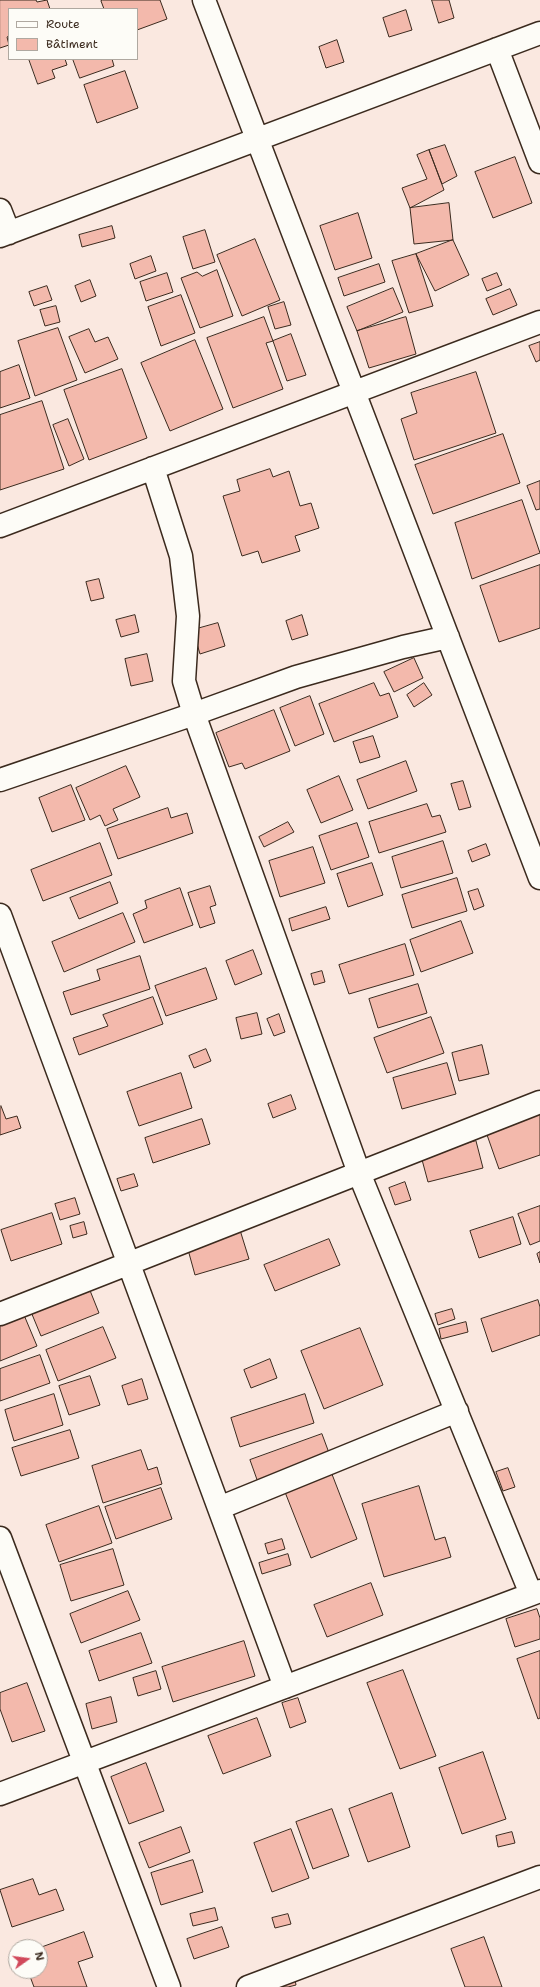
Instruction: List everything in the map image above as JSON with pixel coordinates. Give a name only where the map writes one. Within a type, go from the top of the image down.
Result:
[{"type":"street","points":[[204,0],[540,878]]},
{"type":"street","points":[[0,210],[4,234],[540,34]]},
{"type":"street","points":[[498,50],[540,162]]},
{"type":"street","points":[[0,526],[540,322]]},
{"type":"street","points":[[0,1794],[535,1592],[457,1411],[359,1173],[194,714],[184,681],[188,616],[181,556],[153,468]]},
{"type":"street","points":[[0,780],[194,714],[296,677],[403,647],[448,637]]},
{"type":"street","points":[[0,914],[285,1687]]},
{"type":"street","points":[[0,1314],[540,1102]]},
{"type":"street","points":[[219,1508],[457,1411]]},
{"type":"street","points":[[0,1538],[169,1987]]},
{"type":"street","points":[[248,1987],[540,1877]]},
{"type":"building","points":[[0,0],[36,0],[37,2],[47,0],[50,8],[8,8],[8,45],[0,48]]},
{"type":"building","points":[[160,0],[167,19],[138,30],[138,8],[104,8],[101,1]]},
{"type":"building","points":[[432,0],[449,0],[454,18],[439,23]]},
{"type":"building","points":[[406,10],[412,30],[389,37],[383,18]]},
{"type":"building","points":[[337,40],[344,62],[326,68],[319,47]]},
{"type":"building","points":[[29,60],[65,60],[67,65],[52,70],[55,78],[38,84]]},
{"type":"building","points":[[73,60],[112,60],[114,66],[80,78]]},
{"type":"building","points":[[125,71],[138,108],[97,123],[84,85]]},
{"type":"building","points":[[445,145],[457,176],[442,184],[429,150]]},
{"type":"building","points":[[429,150],[444,190],[410,208],[402,188],[427,179],[417,155]]},
{"type":"building","points":[[515,157],[532,203],[493,218],[475,172]]},
{"type":"building","points":[[449,203],[453,240],[414,244],[410,208]]},
{"type":"building","points":[[358,213],[372,258],[335,270],[320,226]]},
{"type":"building","points":[[112,226],[115,238],[82,247],[79,235]]},
{"type":"building","points":[[205,230],[215,262],[193,269],[183,237]]},
{"type":"building","points":[[255,239],[280,300],[242,316],[217,255]]},
{"type":"building","points":[[453,240],[469,275],[435,291],[416,254]]},
{"type":"building","points":[[416,254],[433,306],[409,313],[392,261]]},
{"type":"building","points":[[151,256],[156,271],[135,279],[130,264]]},
{"type":"building","points":[[379,264],[385,282],[344,296],[338,278]]},
{"type":"building","points":[[217,270],[233,316],[200,328],[181,278],[197,272],[202,276]]},
{"type":"building","points":[[167,273],[173,292],[146,301],[140,282]]},
{"type":"building","points":[[497,273],[502,285],[487,291],[482,279]]},
{"type":"building","points":[[90,280],[96,296],[81,302],[75,286]]},
{"type":"building","points":[[47,286],[52,300],[34,306],[29,292]]},
{"type":"building","points":[[393,288],[403,312],[357,331],[347,307]]},
{"type":"building","points":[[510,289],[517,305],[493,315],[486,299]]},
{"type":"building","points":[[181,295],[195,333],[161,346],[148,307]]},
{"type":"building","points":[[284,302],[291,325],[275,329],[268,307]]},
{"type":"building","points":[[56,306],[60,322],[45,326],[40,310]]},
{"type":"building","points":[[264,317],[273,341],[266,343],[283,389],[233,408],[207,338]]},
{"type":"building","points":[[406,317],[416,354],[369,368],[357,331]]},
{"type":"building","points":[[58,328],[77,380],[35,396],[18,341]]},
{"type":"building","points":[[89,329],[95,342],[108,337],[118,359],[85,373],[69,337]]},
{"type":"building","points":[[291,334],[306,375],[287,381],[273,341]]},
{"type":"building","points":[[195,340],[223,409],[170,431],[141,363]]},
{"type":"building","points":[[540,342],[540,360],[536,362],[529,346]]},
{"type":"building","points":[[19,365],[30,398],[0,408],[0,372]]},
{"type":"building","points":[[122,369],[147,438],[89,460],[64,390]]},
{"type":"building","points":[[476,372],[496,433],[414,460],[401,419],[417,413],[411,393]]},
{"type":"building","points":[[42,401],[64,469],[0,490],[0,415]]},
{"type":"building","points":[[68,419],[84,459],[69,466],[53,425]]},
{"type":"building","points":[[503,434],[520,483],[433,514],[415,465]]},
{"type":"building","points":[[270,469],[273,477],[289,471],[300,506],[311,503],[319,528],[295,536],[300,551],[262,563],[258,551],[242,556],[223,496],[240,491],[237,480]]},
{"type":"building","points":[[540,481],[540,509],[536,510],[527,486]]},
{"type":"building","points":[[522,500],[540,553],[472,579],[455,523]]},
{"type":"building","points":[[540,565],[540,628],[499,642],[480,586]]},
{"type":"building","points":[[99,579],[104,598],[91,601],[86,582]]},
{"type":"building","points":[[135,615],[139,632],[121,637],[116,620]]},
{"type":"building","points":[[302,615],[308,635],[292,640],[286,621]]},
{"type":"building","points":[[218,623],[225,646],[200,654],[193,630]]},
{"type":"building","points":[[147,654],[153,681],[131,686],[125,659]]},
{"type":"building","points":[[414,658],[423,678],[394,692],[384,672]]},
{"type":"building","points":[[374,683],[380,696],[389,693],[398,717],[334,742],[319,704]]},
{"type":"building","points":[[424,683],[432,695],[414,707],[407,695]]},
{"type":"building","points":[[310,696],[324,734],[295,746],[280,708]]},
{"type":"building","points":[[274,710],[290,751],[245,769],[242,763],[229,767],[216,733]]},
{"type":"building","points":[[373,736],[380,757],[360,763],[353,742]]},
{"type":"building","points":[[406,761],[417,791],[368,809],[357,780]]},
{"type":"building","points":[[126,766],[140,797],[113,809],[118,820],[105,826],[100,815],[90,820],[76,788]]},
{"type":"building","points":[[339,776],[353,810],[321,823],[307,790]]},
{"type":"building","points":[[463,781],[471,807],[459,810],[451,784]]},
{"type":"building","points":[[71,785],[85,820],[52,832],[39,798]]},
{"type":"building","points":[[427,804],[432,817],[440,815],[446,832],[379,853],[369,822]]},
{"type":"building","points":[[168,808],[171,818],[187,813],[193,833],[118,859],[107,829]]},
{"type":"building","points":[[288,822],[294,832],[264,847],[259,837]]},
{"type":"building","points":[[357,823],[369,857],[331,870],[319,836]]},
{"type":"building","points":[[443,841],[453,873],[401,888],[392,857]]},
{"type":"building","points":[[100,843],[112,875],[43,901],[31,870]]},
{"type":"building","points":[[486,844],[490,855],[472,862],[468,851]]},
{"type":"building","points":[[313,847],[325,883],[280,897],[269,861]]},
{"type":"building","points":[[372,863],[383,895],[348,907],[337,874]]},
{"type":"building","points":[[457,878],[467,911],[412,928],[402,895]]},
{"type":"building","points":[[110,882],[118,903],[79,919],[70,898]]},
{"type":"building","points":[[210,886],[216,905],[210,907],[215,923],[200,928],[188,893]]},
{"type":"building","points":[[180,888],[193,925],[144,943],[133,914],[147,908],[145,901]]},
{"type":"building","points":[[478,889],[484,906],[474,910],[468,892]]},
{"type":"building","points":[[326,907],[330,919],[292,931],[289,919]]},
{"type":"building","points":[[123,913],[135,942],[64,972],[52,942]]},
{"type":"building","points":[[461,921],[473,953],[421,972],[410,940]]},
{"type":"building","points":[[405,944],[414,975],[349,994],[339,965]]},
{"type":"building","points":[[253,950],[262,974],[235,985],[226,961]]},
{"type":"building","points":[[140,956],[150,989],[71,1015],[63,992],[100,980],[97,970]]},
{"type":"building","points":[[206,968],[217,999],[166,1016],[155,986]]},
{"type":"building","points":[[322,971],[325,982],[314,985],[311,974]]},
{"type":"building","points":[[418,984],[427,1013],[378,1028],[369,999]]},
{"type":"building","points":[[153,997],[163,1024],[79,1055],[73,1038],[108,1026],[103,1015]]},
{"type":"building","points":[[257,1013],[262,1034],[241,1039],[236,1018]]},
{"type":"building","points":[[279,1014],[285,1032],[274,1036],[267,1019]]},
{"type":"building","points":[[431,1017],[444,1053],[387,1073],[374,1038]]},
{"type":"building","points":[[482,1045],[489,1074],[459,1081],[452,1053]]},
{"type":"building","points":[[206,1049],[211,1061],[194,1068],[189,1056]]},
{"type":"building","points":[[447,1063],[456,1094],[402,1109],[393,1078]]},
{"type":"building","points":[[181,1073],[192,1108],[139,1126],[127,1092]]},
{"type":"building","points":[[291,1095],[296,1109],[273,1118],[268,1104]]},
{"type":"building","points":[[1,1106],[6,1119],[17,1116],[21,1128],[0,1135]]},
{"type":"building","points":[[540,1114],[540,1155],[499,1169],[486,1132]]},
{"type":"building","points":[[202,1119],[210,1144],[153,1163],[145,1138]]},
{"type":"building","points":[[476,1141],[483,1168],[428,1182],[421,1156]]},
{"type":"building","points":[[134,1174],[138,1186],[121,1191],[117,1179]]},
{"type":"building","points":[[405,1182],[411,1200],[395,1205],[389,1188]]},
{"type":"building","points":[[75,1198],[80,1214],[60,1220],[55,1204]]},
{"type":"building","points":[[540,1206],[540,1241],[530,1245],[518,1214]]},
{"type":"building","points":[[52,1213],[62,1244],[11,1261],[1,1230]]},
{"type":"building","points":[[513,1217],[521,1244],[479,1258],[470,1231]]},
{"type":"building","points":[[84,1222],[87,1234],[73,1238],[70,1226]]},
{"type":"building","points":[[240,1230],[249,1259],[195,1275],[187,1246]]},
{"type":"building","points":[[329,1239],[340,1265],[275,1291],[264,1265]]},
{"type":"building","points":[[540,1252],[540,1263],[537,1254]]},
{"type":"building","points":[[87,1283],[99,1313],[41,1336],[29,1307]]},
{"type":"building","points":[[538,1300],[540,1307],[540,1335],[492,1352],[481,1319]]},
{"type":"building","points":[[452,1309],[455,1319],[438,1325],[435,1314]]},
{"type":"building","points":[[24,1315],[37,1346],[0,1361],[0,1324]]},
{"type":"building","points":[[466,1322],[468,1332],[441,1339],[439,1329]]},
{"type":"building","points":[[103,1327],[116,1358],[58,1381],[46,1350]]},
{"type":"building","points":[[360,1328],[383,1385],[324,1409],[301,1351]]},
{"type":"building","points":[[40,1355],[50,1383],[0,1401],[0,1369]]},
{"type":"building","points":[[270,1359],[277,1378],[251,1388],[244,1370]]},
{"type":"building","points":[[90,1376],[100,1405],[69,1415],[59,1386]]},
{"type":"building","points":[[142,1379],[148,1399],[128,1405],[122,1386]]},
{"type":"building","points":[[54,1394],[63,1425],[14,1441],[5,1410]]},
{"type":"building","points":[[305,1394],[314,1423],[240,1447],[231,1418]]},
{"type":"building","points":[[70,1430],[79,1458],[21,1476],[12,1448]]},
{"type":"building","points":[[322,1434],[332,1461],[260,1488],[250,1460]]},
{"type":"building","points":[[141,1450],[148,1470],[157,1467],[162,1484],[103,1503],[92,1466]]},
{"type":"building","points":[[508,1468],[515,1487],[503,1491],[496,1472]]},
{"type":"building","points":[[330,1469],[357,1539],[311,1558],[283,1487]]},
{"type":"building","points":[[419,1486],[435,1540],[445,1537],[451,1557],[384,1577],[362,1504]]},
{"type":"building","points":[[161,1488],[172,1519],[116,1539],[105,1507]]},
{"type":"building","points":[[99,1506],[112,1543],[59,1562],[46,1525]]},
{"type":"building","points":[[282,1539],[285,1549],[268,1554],[265,1544]]},
{"type":"building","points":[[113,1549],[124,1585],[71,1601],[60,1565]]},
{"type":"building","points":[[288,1554],[291,1565],[262,1574],[259,1563]]},
{"type":"building","points":[[371,1583],[383,1615],[327,1637],[314,1605]]},
{"type":"building","points":[[128,1591],[140,1620],[81,1643],[70,1614]]},
{"type":"building","points":[[537,1609],[540,1618],[540,1639],[515,1647],[506,1619]]},
{"type":"building","points":[[141,1633],[152,1663],[99,1681],[89,1651]]},
{"type":"building","points":[[244,1641],[255,1676],[173,1702],[162,1667]]},
{"type":"building","points":[[540,1651],[540,1718],[538,1719],[517,1659]]},
{"type":"building","points":[[403,1670],[436,1756],[400,1769],[367,1683]]},
{"type":"building","points":[[156,1671],[161,1689],[138,1696],[133,1678]]},
{"type":"building","points":[[27,1683],[45,1731],[12,1742],[0,1709],[0,1693]]},
{"type":"building","points":[[111,1697],[117,1722],[92,1729],[86,1704]]},
{"type":"building","points":[[298,1698],[306,1722],[290,1728],[282,1703]]},
{"type":"building","points":[[257,1718],[271,1756],[223,1774],[208,1736]]},
{"type":"building","points":[[483,1752],[506,1819],[462,1834],[439,1768]]},
{"type":"building","points":[[146,1763],[164,1811],[129,1824],[111,1777]]},
{"type":"building","points":[[392,1793],[410,1847],[368,1862],[349,1809]]},
{"type":"building","points":[[332,1809],[349,1856],[313,1869],[296,1822]]},
{"type":"building","points":[[181,1827],[190,1852],[149,1868],[139,1843]]},
{"type":"building","points":[[291,1829],[309,1878],[272,1892],[254,1843]]},
{"type":"building","points":[[512,1832],[515,1843],[498,1847],[496,1836]]},
{"type":"building","points":[[193,1860],[203,1892],[161,1905],[151,1873]]},
{"type":"building","points":[[33,1879],[39,1895],[56,1889],[64,1910],[12,1927],[0,1890]]},
{"type":"building","points":[[215,1908],[218,1920],[193,1926],[190,1914]]},
{"type":"building","points":[[288,1914],[291,1924],[275,1928],[272,1918]]},
{"type":"building","points":[[222,1927],[229,1947],[194,1959],[187,1939]]},
{"type":"building","points":[[84,1932],[93,1957],[78,1962],[87,1987],[34,1987],[31,1979],[48,1979],[48,1945]]},
{"type":"building","points":[[484,1937],[502,1987],[465,1987],[451,1949]]},
{"type":"building","points":[[294,1974],[296,1985],[288,1987],[268,1987]]}]
